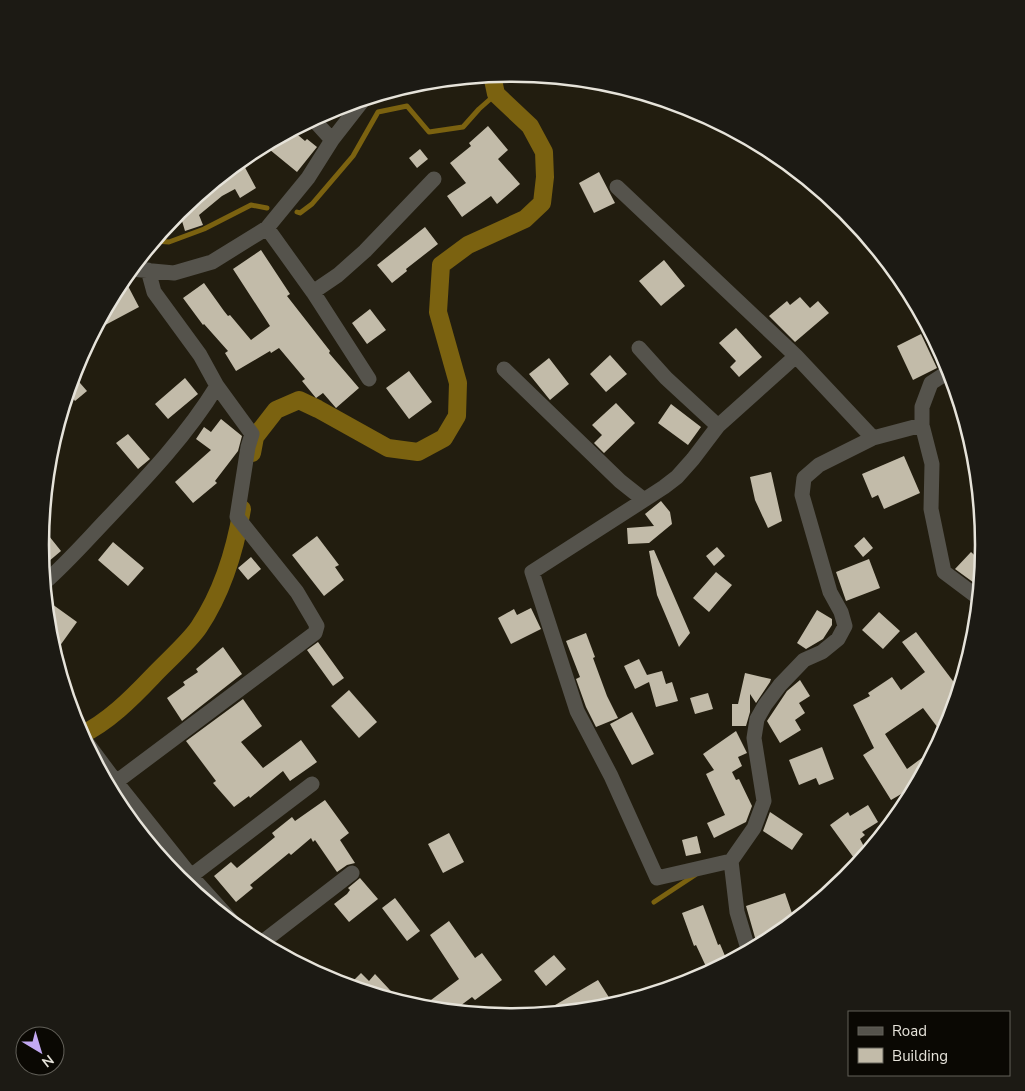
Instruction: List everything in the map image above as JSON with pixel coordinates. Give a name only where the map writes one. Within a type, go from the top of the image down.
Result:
[{"type":"street","points":[[140,270],[174,273],[212,262],[267,228],[308,178],[332,140],[357,109]]},
{"type":"street","points":[[318,125],[332,140]]},
{"type":"street","points":[[313,292],[338,275],[365,251],[434,179]]},
{"type":"street","points":[[618,187],[796,356],[873,438]]},
{"type":"street","points":[[267,228],[313,292],[369,379]]},
{"type":"street","points":[[116,782],[315,633],[317,626],[297,592],[237,517],[248,447],[252,434],[217,386],[200,355],[154,292],[148,270]]},
{"type":"street","points":[[639,348],[666,378],[718,426]]},
{"type":"street","points":[[731,861],[657,878],[611,776],[577,710],[532,572],[664,488],[693,459],[718,426],[796,356]]},
{"type":"street","points":[[504,369],[620,481],[644,500]]},
{"type":"street","points":[[944,375],[931,383],[922,407],[922,425],[932,464],[931,509],[944,572],[973,594]]},
{"type":"street","points":[[50,577],[144,480],[201,412],[217,386]]},
{"type":"street","points":[[747,945],[737,912],[731,861],[754,828],[764,801],[754,738],[757,719],[780,685],[804,660],[822,652],[838,639],[845,626],[841,612],[830,592],[802,495],[804,478],[819,465],[873,438],[922,425]]},
{"type":"street","points":[[107,770],[195,883]]},
{"type":"street","points":[[190,876],[312,784]]},
{"type":"street","points":[[267,938],[352,873]]},
{"type":"building","points":[[488,126],[508,150],[498,159],[520,184],[497,204],[491,196],[462,217],[447,196],[466,183],[450,163],[471,146],[469,143]]},
{"type":"building","points":[[298,135],[317,147],[297,172],[271,150]]},
{"type":"building","points":[[420,149],[428,159],[417,168],[409,158]]},
{"type":"building","points":[[245,167],[256,188],[240,198],[235,189],[222,196],[199,215],[203,225],[185,231],[182,221],[207,197]]},
{"type":"building","points":[[599,172],[615,203],[594,213],[579,183]]},
{"type":"building","points":[[425,227],[438,244],[406,269],[407,271],[392,283],[377,265]]},
{"type":"building","points":[[261,250],[290,294],[287,296],[330,351],[329,353],[359,388],[336,408],[323,393],[316,398],[302,381],[305,379],[279,348],[271,353],[270,351],[236,371],[225,353],[228,351],[203,325],[183,298],[204,283],[228,316],[230,315],[251,340],[270,326],[233,269]]},
{"type":"building","points":[[664,260],[685,286],[661,306],[639,281]]},
{"type":"building","points":[[128,286],[139,307],[105,325]]},
{"type":"building","points":[[800,297],[810,308],[818,301],[829,313],[795,342],[769,316],[787,301],[790,305]]},
{"type":"building","points":[[370,309],[386,330],[367,344],[352,323]]},
{"type":"building","points":[[736,328],[762,357],[739,377],[730,367],[736,361],[719,343]]},
{"type":"building","points":[[921,334],[937,368],[913,380],[897,346]]},
{"type":"building","points":[[610,355],[627,374],[606,392],[590,374]]},
{"type":"building","points":[[549,358],[569,384],[550,400],[529,374]]},
{"type":"building","points":[[409,371],[432,402],[409,419],[386,388]]},
{"type":"building","points":[[185,378],[198,394],[168,419],[155,404]]},
{"type":"building","points":[[79,382],[87,391],[75,401],[73,398]]},
{"type":"building","points":[[616,403],[635,423],[604,453],[594,443],[602,435],[592,425]]},
{"type":"building","points":[[671,404],[701,427],[688,445],[658,423]]},
{"type":"building","points":[[221,419],[242,436],[238,451],[215,481],[217,483],[193,503],[175,482],[211,450],[196,439],[204,427],[211,432]]},
{"type":"building","points":[[128,434],[150,459],[138,469],[116,443]]},
{"type":"building","points":[[904,456],[920,493],[884,509],[878,495],[872,498],[862,474]]},
{"type":"building","points":[[771,472],[782,521],[768,528],[755,500],[750,477]]},
{"type":"building","points":[[661,501],[670,512],[672,524],[649,543],[628,544],[627,528],[654,526],[645,514]]},
{"type":"building","points":[[49,536],[61,551],[49,561]]},
{"type":"building","points":[[317,536],[339,565],[335,567],[344,580],[324,596],[292,555]]},
{"type":"building","points":[[864,537],[873,548],[863,557],[854,546]]},
{"type":"building","points":[[113,542],[144,568],[128,586],[98,560]]},
{"type":"building","points":[[717,547],[725,556],[714,566],[706,556]]},
{"type":"building","points":[[654,550],[690,633],[679,647],[657,595],[649,551]]},
{"type":"building","points":[[971,552],[976,556],[974,583],[955,569]]},
{"type":"building","points":[[251,557],[261,569],[248,580],[238,568]]},
{"type":"building","points":[[869,559],[880,588],[846,601],[836,572]]},
{"type":"building","points":[[716,572],[732,585],[709,612],[693,598]]},
{"type":"building","points":[[53,605],[77,622],[60,645]]},
{"type":"building","points":[[531,608],[541,629],[511,644],[498,618],[514,609],[517,615]]},
{"type":"building","points":[[817,610],[832,619],[832,625],[823,639],[806,649],[797,643]]},
{"type":"building","points":[[879,612],[900,631],[883,649],[862,630]]},
{"type":"building","points":[[916,632],[955,684],[938,729],[923,708],[885,734],[907,769],[926,755],[904,794],[891,800],[863,755],[874,748],[853,705],[870,696],[868,693],[892,677],[901,690],[925,672],[902,642]]},
{"type":"building","points":[[586,633],[607,696],[618,718],[596,727],[586,707],[576,679],[580,677],[566,641]]},
{"type":"building","points":[[318,642],[344,678],[333,686],[307,650]]},
{"type":"building","points":[[223,647],[242,674],[182,721],[167,698],[185,685],[183,682],[198,672],[196,669]]},
{"type":"building","points":[[639,659],[647,675],[662,671],[666,684],[672,682],[678,701],[656,707],[649,682],[635,689],[624,666]]},
{"type":"building","points":[[745,673],[771,679],[756,703],[750,694],[750,712],[746,726],[732,726],[732,704],[738,704]]},
{"type":"building","points":[[800,680],[810,696],[799,703],[805,713],[795,720],[801,730],[780,743],[767,721],[787,691]]},
{"type":"building","points":[[349,690],[377,722],[359,738],[331,706]]},
{"type":"building","points":[[708,693],[713,709],[695,714],[690,698]]},
{"type":"building","points":[[243,699],[262,726],[241,742],[263,768],[301,740],[317,762],[290,781],[283,771],[250,798],[249,796],[234,807],[213,783],[216,781],[186,741]]},
{"type":"building","points":[[632,712],[654,754],[632,765],[610,724]]},
{"type":"building","points":[[736,731],[747,753],[738,757],[742,766],[732,772],[736,780],[739,779],[752,806],[746,822],[714,838],[707,823],[725,815],[706,774],[714,770],[703,754]]},
{"type":"building","points":[[822,747],[834,779],[819,785],[816,778],[799,785],[789,760]]},
{"type":"building","points":[[325,800],[349,833],[340,840],[355,863],[347,865],[337,872],[315,840],[313,842],[311,838],[291,855],[289,853],[250,885],[253,888],[236,902],[214,876],[231,862],[237,868],[275,837],[272,833],[292,817],[295,821]]},
{"type":"building","points":[[868,805],[878,822],[862,832],[865,835],[860,839],[864,847],[854,858],[830,825],[848,812],[850,816]]},
{"type":"building","points":[[770,812],[803,834],[792,850],[763,831]]},
{"type":"building","points":[[449,833],[464,862],[443,873],[428,844]]},
{"type":"building","points":[[697,836],[701,853],[686,856],[682,840]]},
{"type":"building","points":[[360,878],[378,899],[349,922],[334,904],[347,894],[350,890],[348,888]]},
{"type":"building","points":[[785,893],[793,915],[756,940],[746,906]]},
{"type":"building","points":[[395,898],[420,931],[407,941],[382,908]]},
{"type":"building","points":[[703,905],[718,945],[720,944],[725,957],[706,967],[696,945],[694,946],[682,913]]},
{"type":"building","points":[[449,921],[475,958],[482,953],[502,980],[475,1000],[472,997],[460,1006],[429,1001],[459,979],[430,935]]},
{"type":"building","points":[[554,955],[566,969],[546,986],[534,971]]},
{"type":"building","points":[[361,973],[369,981],[375,974],[393,993],[363,985],[353,981]]},
{"type":"building","points":[[598,980],[610,998],[573,1005],[551,1007]]},
{"type":"waterway","points":[[252,453],[255,437],[276,410],[299,400],[388,448],[418,452],[444,438],[457,416],[458,383],[438,312],[441,265],[468,245],[525,219],[542,203],[545,177],[544,152],[530,126],[496,94],[494,83]]},
{"type":"waterway","points":[[297,212],[300,213],[312,204],[353,156],[378,112],[407,106],[429,132],[463,127],[496,94]]},
{"type":"waterway","points":[[163,242],[169,242],[204,229],[251,205],[267,208]]},
{"type":"waterway","points":[[88,732],[101,724],[127,702],[195,633],[215,599],[227,570],[236,540],[242,509]]},
{"type":"waterway","points":[[654,902],[695,875]]}]
